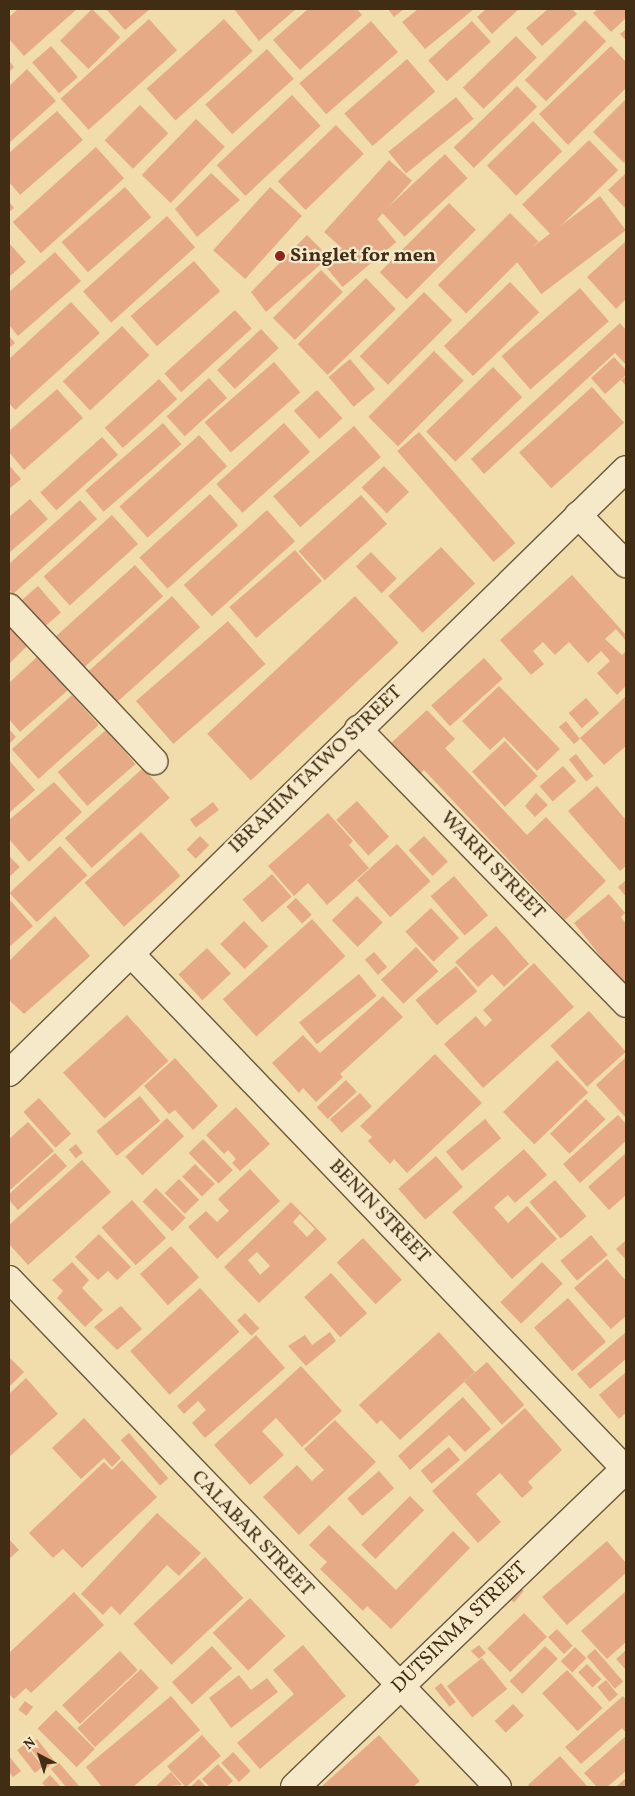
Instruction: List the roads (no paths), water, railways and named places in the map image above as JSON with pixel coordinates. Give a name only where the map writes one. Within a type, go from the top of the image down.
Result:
[{"type":"street","name":"IBRAHIM TAIWO STREET","points":[[9,1073],[358,729],[626,469]]},
{"type":"street","points":[[578,515],[626,564]]},
{"type":"street","points":[[9,608],[154,761]]},
{"type":"street","name":"WARRI STREET","points":[[358,729],[626,1004]]},
{"type":"street","name":"BENIN STREET","points":[[131,954],[626,1470]]},
{"type":"street","name":"CALABAR STREET","points":[[9,1279],[498,1787]]},
{"type":"street","name":"DUTSINMA STREET","points":[[295,1787],[626,1470]]},
{"type":"place","name":"Singlet for men","points":[[280,256]]}]
